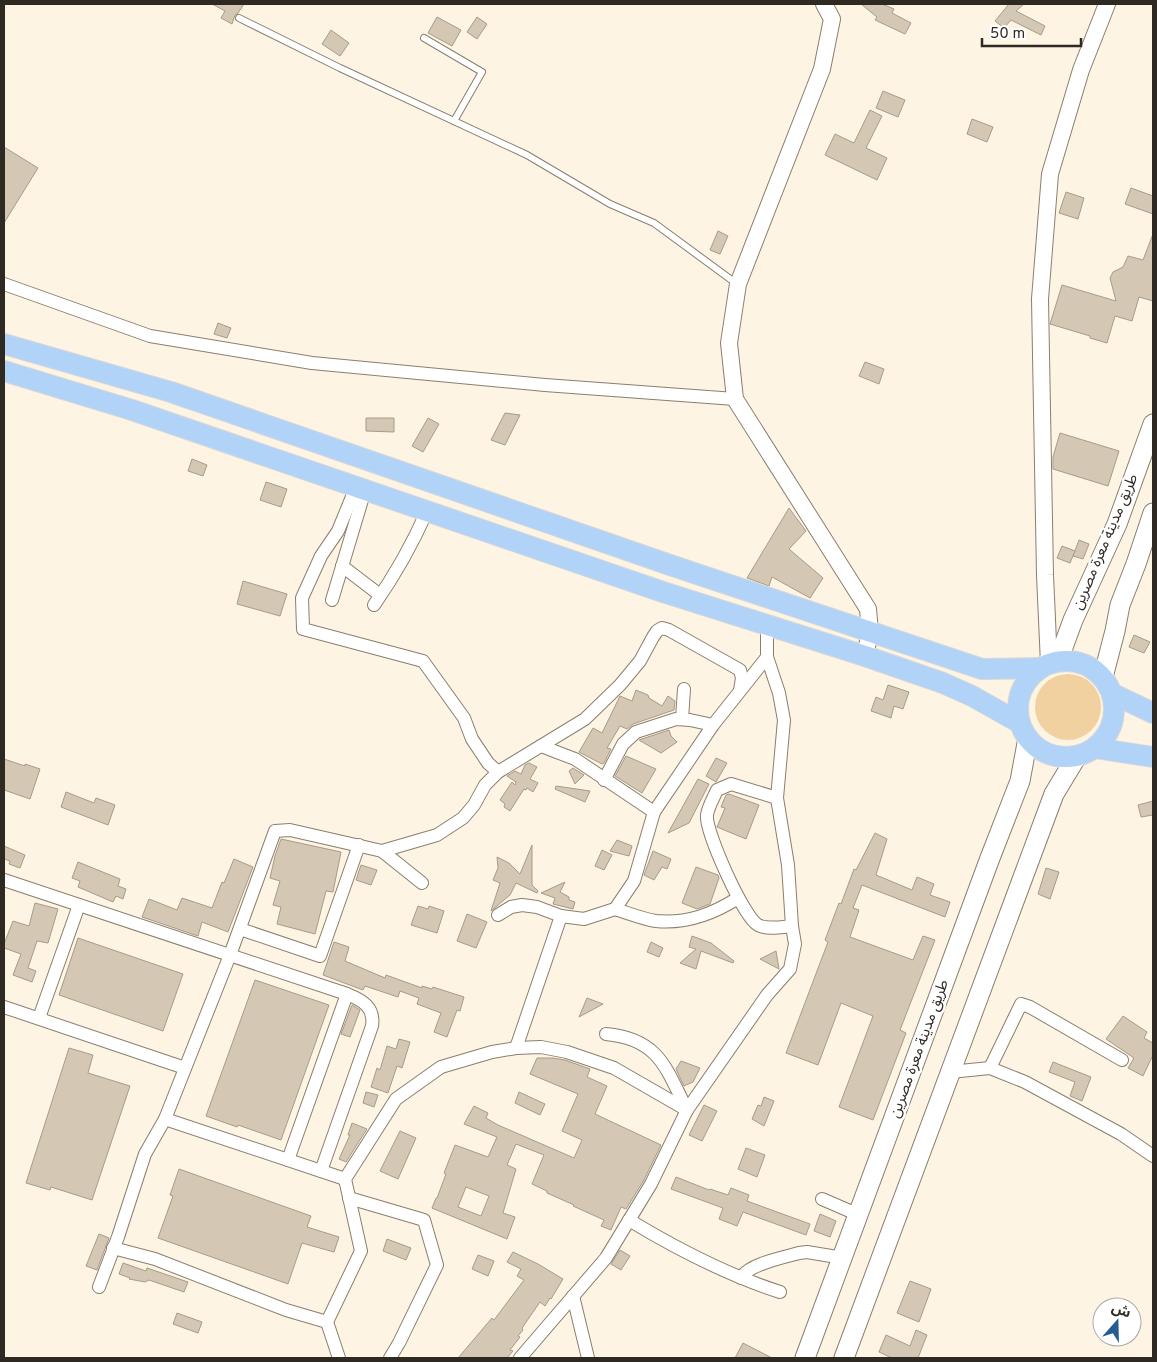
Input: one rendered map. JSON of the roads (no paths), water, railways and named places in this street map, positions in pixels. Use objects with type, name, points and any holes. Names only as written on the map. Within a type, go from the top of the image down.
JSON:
[{"type":"main road","points":[[4,344],[171,392],[664,563],[982,669],[1049,664],[1068,660],[1081,662],[1093,668],[1103,677],[1113,694],[1115,709],[1113,724],[1106,738],[1095,748],[1077,756],[1063,757],[1050,754],[1037,748],[1024,731],[972,696],[950,686],[427,512],[132,410],[4,371]]},
{"type":"main road","name":"طريق مدينة معرة مصرين","points":[[1049,664],[1073,620],[1117,524],[1153,424]]},
{"type":"main road","points":[[1103,677],[1120,605],[1153,513]]},
{"type":"main road","points":[[1024,731],[1018,706],[1021,690],[1030,676],[1049,664]]},
{"type":"main road","points":[[1113,694],[1153,713]]},
{"type":"main road","name":"طريق مدينة معرة مصرين","points":[[805,1358],[1020,781],[1024,731]]},
{"type":"main road","points":[[1095,748],[1153,757]]},
{"type":"main road","points":[[844,1358],[1054,794],[1077,756]]},
{"type":"street","points":[[824,4],[832,19],[822,69],[738,284],[730,343],[735,399],[864,601],[870,617],[870,632],[864,656]]},
{"type":"street","points":[[1049,664],[1040,299],[1050,174],[1081,70],[1107,4]]},
{"type":"street","points":[[4,284],[150,336],[312,363],[545,385],[735,399]]},
{"type":"street","points":[[332,600],[360,488]]},
{"type":"street","points":[[360,488],[338,531],[321,556],[302,598],[303,629],[423,661],[464,718],[472,739],[488,763],[498,772]]},
{"type":"street","points":[[342,566],[377,600],[410,549],[427,512]]},
{"type":"street","points":[[520,1358],[606,1258],[651,1184],[687,1110],[767,995],[790,969],[796,944],[792,926],[788,865],[778,798],[784,720],[779,693],[767,657],[767,626]]},
{"type":"street","points":[[382,851],[437,835],[463,818],[474,805],[485,786],[498,772],[585,719],[620,685],[640,661],[657,631],[662,628],[669,630],[740,670],[742,678],[740,690]]},
{"type":"street","points":[[614,909],[634,880],[654,812],[713,725],[767,657]]},
{"type":"street","points":[[682,719],[684,689]]},
{"type":"street","points":[[604,780],[623,744],[629,737],[644,729],[682,719],[713,725]]},
{"type":"street","points":[[541,746],[575,759],[654,812]]},
{"type":"street","points":[[778,798],[731,784],[718,790],[707,815],[712,839],[738,898],[752,921],[759,926],[769,928],[792,926]]},
{"type":"street","points":[[99,1287],[145,1154],[165,1119],[240,929],[275,831],[290,830],[382,851],[422,883]]},
{"type":"street","points":[[240,929],[320,956],[359,845]]},
{"type":"street","points":[[4,880],[347,994],[367,1005],[371,1011],[372,1021],[322,1171]]},
{"type":"street","points":[[498,915],[512,907],[522,905],[537,907],[561,916],[584,919],[614,909],[655,921],[679,921],[701,917],[719,910],[738,898]]},
{"type":"street","points":[[38,1018],[79,904]]},
{"type":"street","points":[[516,1048],[561,916]]},
{"type":"street","points":[[288,1160],[347,994]]},
{"type":"street","points":[[990,1068],[1021,1004],[1030,1007],[1122,1060]]},
{"type":"street","points":[[4,1007],[185,1068]]},
{"type":"street","points":[[606,1034],[635,1040],[654,1052],[665,1064],[687,1110]]},
{"type":"street","points":[[339,1358],[327,1322],[361,1251],[345,1179],[396,1099],[441,1067],[492,1052],[516,1048],[541,1047],[567,1052],[614,1068],[687,1110]]},
{"type":"street","points":[[950,1072],[990,1068],[1025,1082],[1121,1134],[1153,1156]]},
{"type":"street","points":[[165,1119],[345,1179]]},
{"type":"street","points":[[349,1198],[424,1220],[436,1265],[390,1358]]},
{"type":"street","points":[[822,1199],[859,1215]]},
{"type":"street","points":[[629,1220],[667,1243],[741,1278],[780,1292]]},
{"type":"street","points":[[113,1248],[155,1259],[286,1310],[327,1322]]},
{"type":"street","points":[[741,1278],[751,1268],[799,1253],[807,1252],[843,1258]]},
{"type":"street","points":[[573,1296],[588,1358]]},
{"type":"lane","points":[[239,18],[340,68],[527,155],[610,204],[654,223],[738,284]]},
{"type":"lane","points":[[424,38],[482,72],[454,121]]}]
